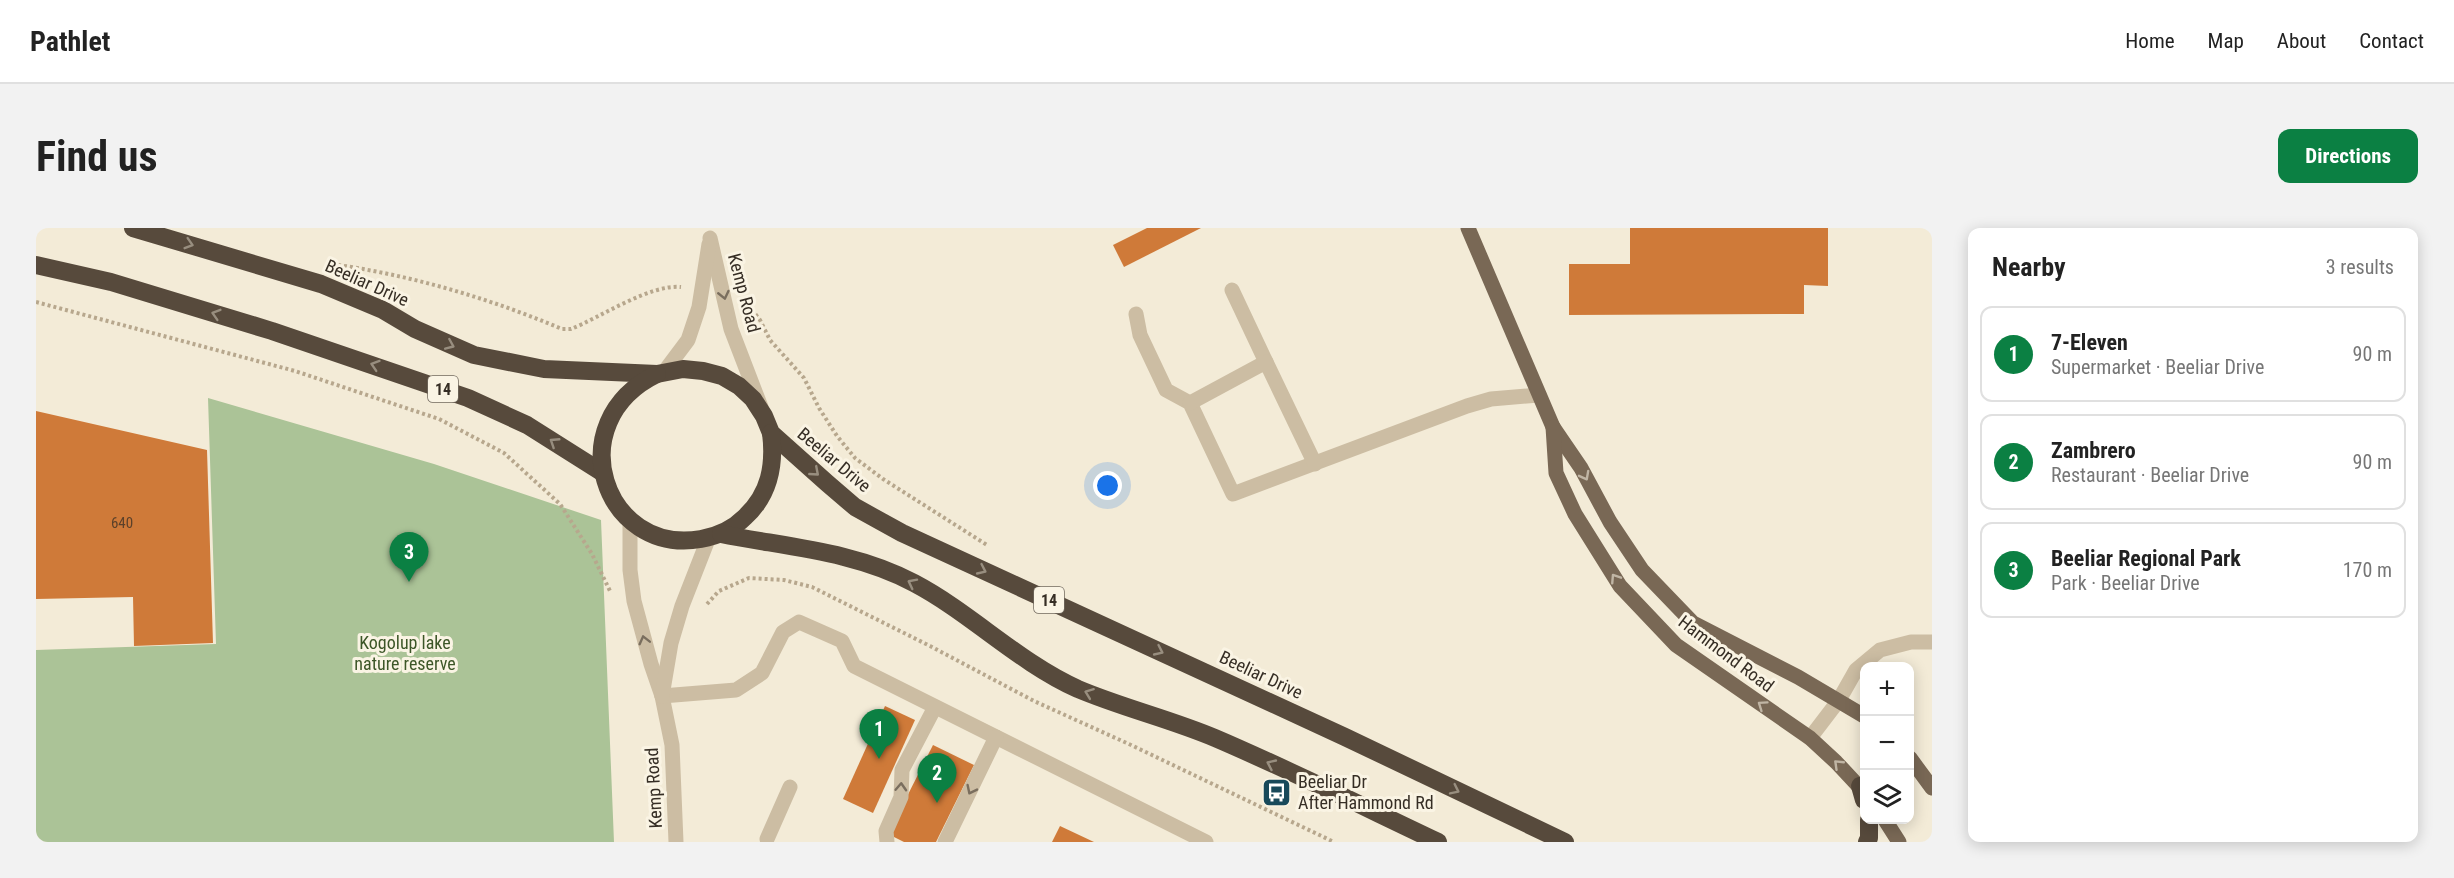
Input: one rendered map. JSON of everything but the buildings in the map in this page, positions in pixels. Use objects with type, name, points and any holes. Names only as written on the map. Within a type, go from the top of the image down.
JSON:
[{"type":"highway","name":"Beeliar Drive","points":[[133,228],[321,284],[383,310],[415,329],[474,355],[544,369],[661,373],[683,369],[703,370],[722,376],[739,386],[753,399],[769,429],[855,507],[902,533],[1346,737],[1565,842]]},
{"type":"highway","name":"14","points":[[36,265],[134,289],[272,331],[468,398],[527,425],[603,473]]},
{"type":"highway","name":"14","points":[[661,373],[631,390],[618,404],[609,419],[602,446],[603,473],[609,490],[618,506],[644,529],[675,540],[692,540],[715,535],[739,523],[753,510],[764,493],[771,474],[773,453],[769,429]]},
{"type":"highway","name":"14","points":[[715,535],[836,554],[880,568],[913,582],[1046,672],[1077,688],[1215,738],[1438,842]]},
{"type":"highway","points":[[1867,842],[1869,824]]},
{"type":"main road","name":"Hammond Road","points":[[1468,228],[1553,427],[1581,468],[1610,522],[1642,570],[1693,623],[1839,700],[1860,713]]},
{"type":"main road","name":"Hammond Road","points":[[1553,427],[1556,473],[1575,514],[1620,586],[1676,645],[1810,738],[1860,789]]},
{"type":"main road","points":[[1914,763],[1932,788]]},
{"type":"main road","points":[[1888,824],[1899,842]]},
{"type":"street","name":"Kemp Road","points":[[661,373],[687,340],[699,307],[710,238],[731,330],[755,387],[769,429]]},
{"type":"street","points":[[1232,290],[1315,464]]},
{"type":"street","points":[[1136,314],[1140,334],[1166,390],[1190,403],[1233,494],[1475,404],[1508,397],[1539,395]]},
{"type":"street","points":[[1190,403],[1266,362]]},
{"type":"street","name":"Kemp Road","points":[[630,519],[630,570],[634,601],[662,696],[672,745],[676,842]]},
{"type":"street","name":"Kemp Road","points":[[662,696],[671,643],[682,606],[715,535]]},
{"type":"street","points":[[662,696],[736,690],[762,673],[783,632],[799,622],[842,641],[854,666],[1206,842]]},
{"type":"street","points":[[1810,738],[1839,700],[1856,670],[1880,650],[1911,642],[1932,642]]},
{"type":"street","points":[[887,842],[886,831],[901,796],[902,770],[935,707]]},
{"type":"street","points":[[945,842],[996,737]]},
{"type":"street","points":[[767,839],[790,787]]},
{"type":"green space","name":"Kogolup lake nature reserve","points":[[208,398],[434,464],[601,520],[614,842],[36,842],[36,650],[216,644]]},
{"type":"place","name":"Beeliar Regional Park","points":[[409,582]]},
{"type":"place","name":"7-Eleven","points":[[879,759]]},
{"type":"place","name":"Beeliar Dr After Hammond Rd","points":[[1277,792]]},
{"type":"place","name":"Zambrero","points":[[937,803]]}]
